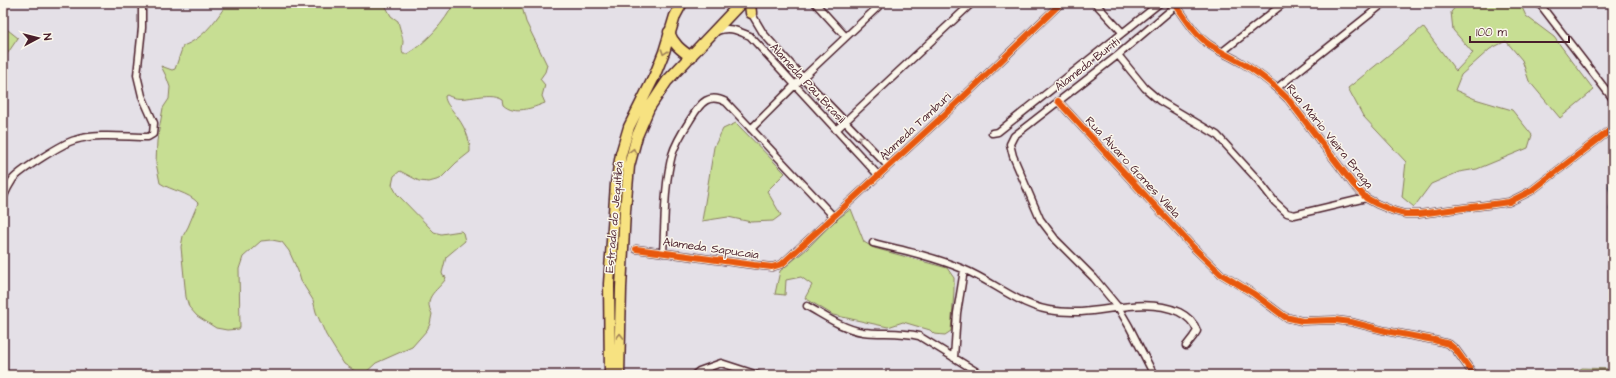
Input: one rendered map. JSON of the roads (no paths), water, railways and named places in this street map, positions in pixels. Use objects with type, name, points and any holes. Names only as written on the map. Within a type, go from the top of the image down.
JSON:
[{"type":"main road","name":"Estrada do Jequitibá","points":[[610,375],[609,284],[616,184],[621,154],[629,127],[654,77],[664,52],[675,16],[682,3]]},
{"type":"main road","name":"Estrada do Jequitibá","points":[[619,375],[621,280],[625,211],[629,166],[637,136],[649,108],[667,81],[741,3]]},
{"type":"main road","points":[[669,32],[671,39],[677,46],[691,57]]},
{"type":"street","points":[[3,198],[13,179],[59,147],[75,139],[148,137],[153,134],[154,123],[142,96],[137,75],[142,28],[142,3]]},
{"type":"street","name":"Alameda Pau Brasil","points":[[745,3],[751,8],[760,28],[803,78],[888,166]]},
{"type":"street","points":[[815,3],[846,37]]},
{"type":"street","points":[[751,129],[795,85],[882,3]]},
{"type":"street","points":[[836,130],[972,3]]},
{"type":"street","name":"Alameda Tamburi","points":[[782,264],[956,104],[1061,3]]},
{"type":"street","points":[[1094,3],[1122,32]]},
{"type":"street","points":[[992,134],[998,132],[1160,3]]},
{"type":"street","points":[[1222,52],[1284,3]]},
{"type":"street","points":[[1277,88],[1384,3]]},
{"type":"street","points":[[1539,3],[1613,99]]},
{"type":"street","name":"Rua Mário Vieira Braga","points":[[1178,4],[1199,34],[1209,44],[1261,75],[1288,99],[1366,198],[1394,211],[1405,214],[1446,212],[1509,202],[1531,191],[1613,128]]},
{"type":"street","name":"Alameda Buriti","points":[[1118,307],[1094,278],[1056,240],[1040,219],[1013,156],[1010,144],[1014,136],[1118,55],[1178,4]]},
{"type":"street","name":"Alameda Pau Brasil","points":[[711,34],[724,29],[732,28],[750,36],[878,175]]},
{"type":"street","points":[[750,36],[760,28]]},
{"type":"street","points":[[1118,55],[1145,88],[1160,101],[1218,135],[1258,180],[1275,202],[1287,213],[1294,215],[1366,198]]},
{"type":"street","points":[[663,253],[667,182],[673,153],[681,135],[698,107],[708,99],[712,98],[721,99],[726,102],[834,216]]},
{"type":"street","name":"Rua Álvaro Gomes Vilela","points":[[1058,101],[1193,247],[1221,274],[1254,294],[1285,317],[1302,321],[1335,320],[1351,322],[1449,344],[1456,350],[1474,375]]},
{"type":"street","points":[[873,243],[921,255],[964,270],[1030,305],[1055,311],[1081,312],[1151,304],[1168,307],[1184,314],[1195,324],[1196,331],[1186,346]]},
{"type":"street","name":"Alameda Sapucaia","points":[[636,249],[754,266],[772,267],[782,264]]},
{"type":"street","points":[[954,358],[957,313],[964,270]]},
{"type":"street","points":[[807,306],[845,327],[862,332],[908,333],[919,336],[975,373],[982,375]]},
{"type":"street","points":[[1118,307],[1154,375]]},
{"type":"street","points":[[694,375],[699,371],[722,363],[758,375]]},
{"type":"water","points":[[1613,161],[1613,225],[1609,209],[1612,199],[1608,187],[1612,174],[1610,167]]}]
